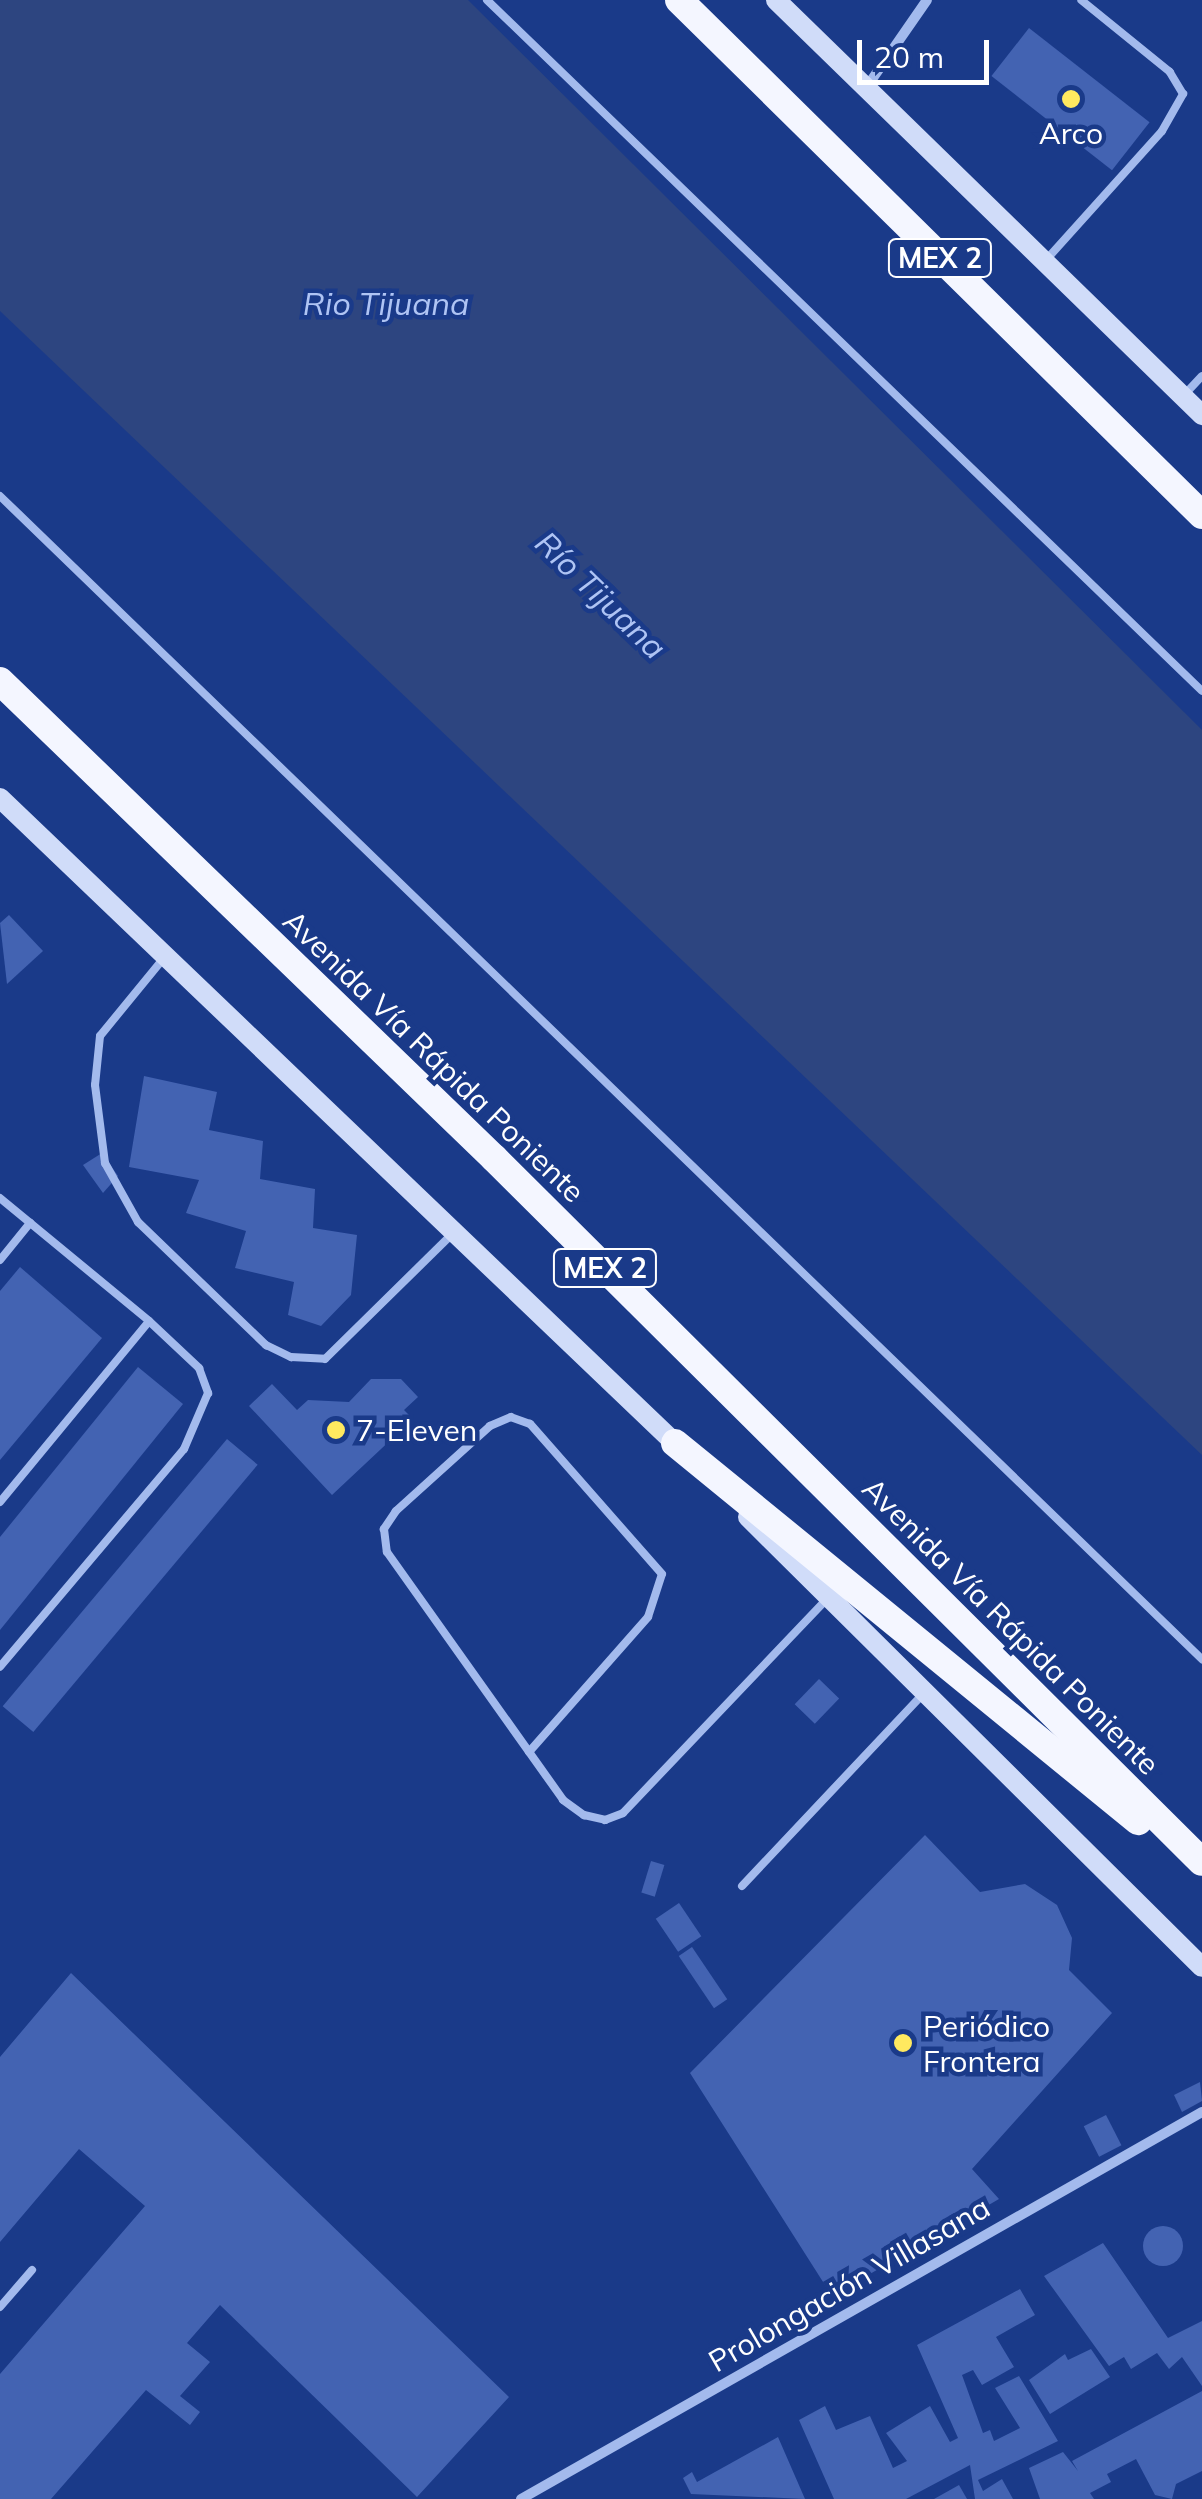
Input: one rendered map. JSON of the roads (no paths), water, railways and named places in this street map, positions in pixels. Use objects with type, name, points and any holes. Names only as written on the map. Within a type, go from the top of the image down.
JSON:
[{"type":"highway","name":"MEX 2","points":[[679,0],[1202,512]]},
{"type":"highway","name":"Avenida Vía Rápida Poniente","points":[[0,682],[494,1158],[1202,1862]]},
{"type":"highway","points":[[674,1443],[1202,1871]]},
{"type":"main road","points":[[776,0],[1202,415]]},
{"type":"main road","points":[[0,798],[163,959],[458,1229],[1202,1967]]},
{"type":"street","points":[[866,88],[927,0]]},
{"type":"street","name":"Prolongación Villasana","points":[[521,2499],[1202,2112]]},
{"type":"lane","points":[[487,0],[1202,692]]},
{"type":"lane","points":[[1044,262],[1162,132],[1182,94],[1170,72],[1082,0]]},
{"type":"lane","points":[[1183,396],[1202,376]]},
{"type":"lane","points":[[0,496],[1202,1659]]},
{"type":"lane","points":[[163,959],[100,1036],[95,1085],[105,1163],[138,1222],[266,1344],[324,1359],[458,1229]]},
{"type":"lane","points":[[0,1198],[200,1368],[208,1393],[203,1416],[184,1450],[0,1668]]},
{"type":"lane","points":[[0,1260],[30,1222]]},
{"type":"lane","points":[[0,1502],[149,1321]]},
{"type":"lane","points":[[529,1752],[648,1617],[662,1574],[555,1448],[512,1416],[490,1426],[384,1529],[387,1552],[529,1752],[584,1814],[605,1820],[624,1813],[828,1598]]},
{"type":"lane","points":[[742,1886],[924,1693]]},
{"type":"lane","points":[[0,2307],[32,2270]]},
{"type":"water","name":"Rio Tijuana","points":[[0,0],[468,0],[1202,730],[1202,1455],[0,311]]},
{"type":"place","name":"Arco","points":[[1071,99]]},
{"type":"place","name":"7-Eleven","points":[[336,1430]]},
{"type":"place","name":"Periódico Frontera","points":[[903,2043]]},
{"type":"water label","name":"Río Tijuana","points":[[601,595]]}]
